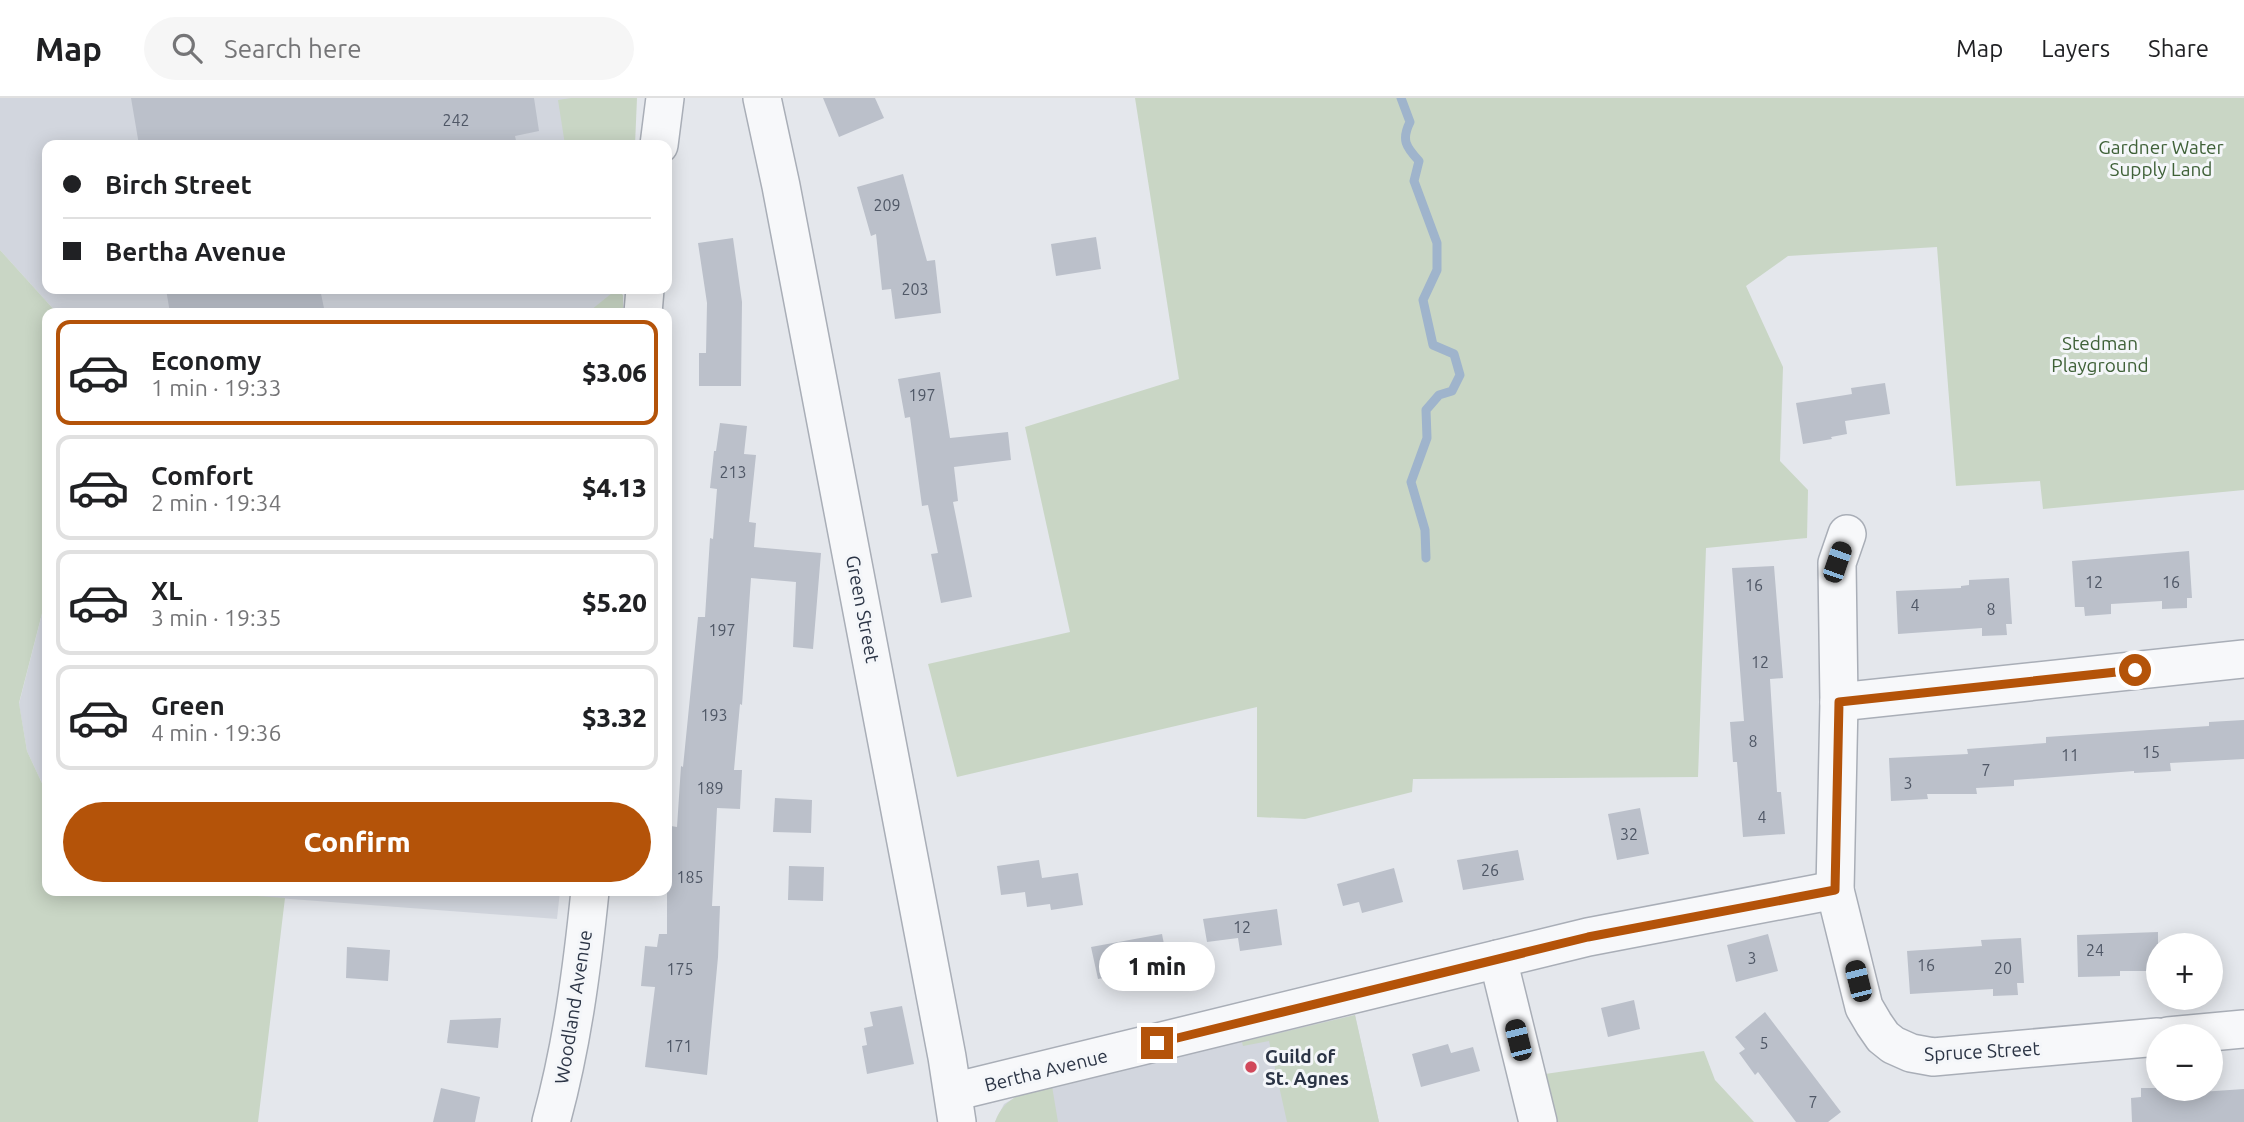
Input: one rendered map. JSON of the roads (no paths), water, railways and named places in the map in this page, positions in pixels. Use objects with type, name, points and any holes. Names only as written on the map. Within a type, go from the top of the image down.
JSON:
[{"type":"street","points":[[660,140],[665,98]]},
{"type":"street","name":"Green Street","points":[[762,98],[868,634],[955,1107]]},
{"type":"street","name":"Spruce Street","points":[[1847,534],[1837,562],[1839,702],[1835,890],[1864,1007],[1883,1037],[1898,1048],[1925,1056],[2146,1038]]},
{"type":"street","points":[[1839,702],[2244,659]]},
{"type":"street","name":"Bertha Avenue","points":[[955,1107],[1498,959],[1588,937],[1835,890]]},
{"type":"street","name":"Woodland Avenue","points":[[551,1122],[565,1070],[579,986],[589,896]]},
{"type":"street","points":[[1498,959],[1538,1122]]},
{"type":"street","points":[[2223,1031],[2244,1029]]},
{"type":"waterway","points":[[1401,98],[1410,122],[1406,143],[1419,161],[1414,181],[1437,243],[1437,270],[1423,300],[1433,345],[1454,354],[1460,375],[1452,391],[1439,395],[1426,410],[1427,438],[1411,482],[1425,530],[1426,558]]},
{"type":"place","name":"Guild of St. Agnes","points":[[1251,1067]]},
{"type":"park label","name":"Gardner Water Supply Land","points":[[2161,158]]},
{"type":"park label","name":"Stedman Playground","points":[[2100,354]]}]
